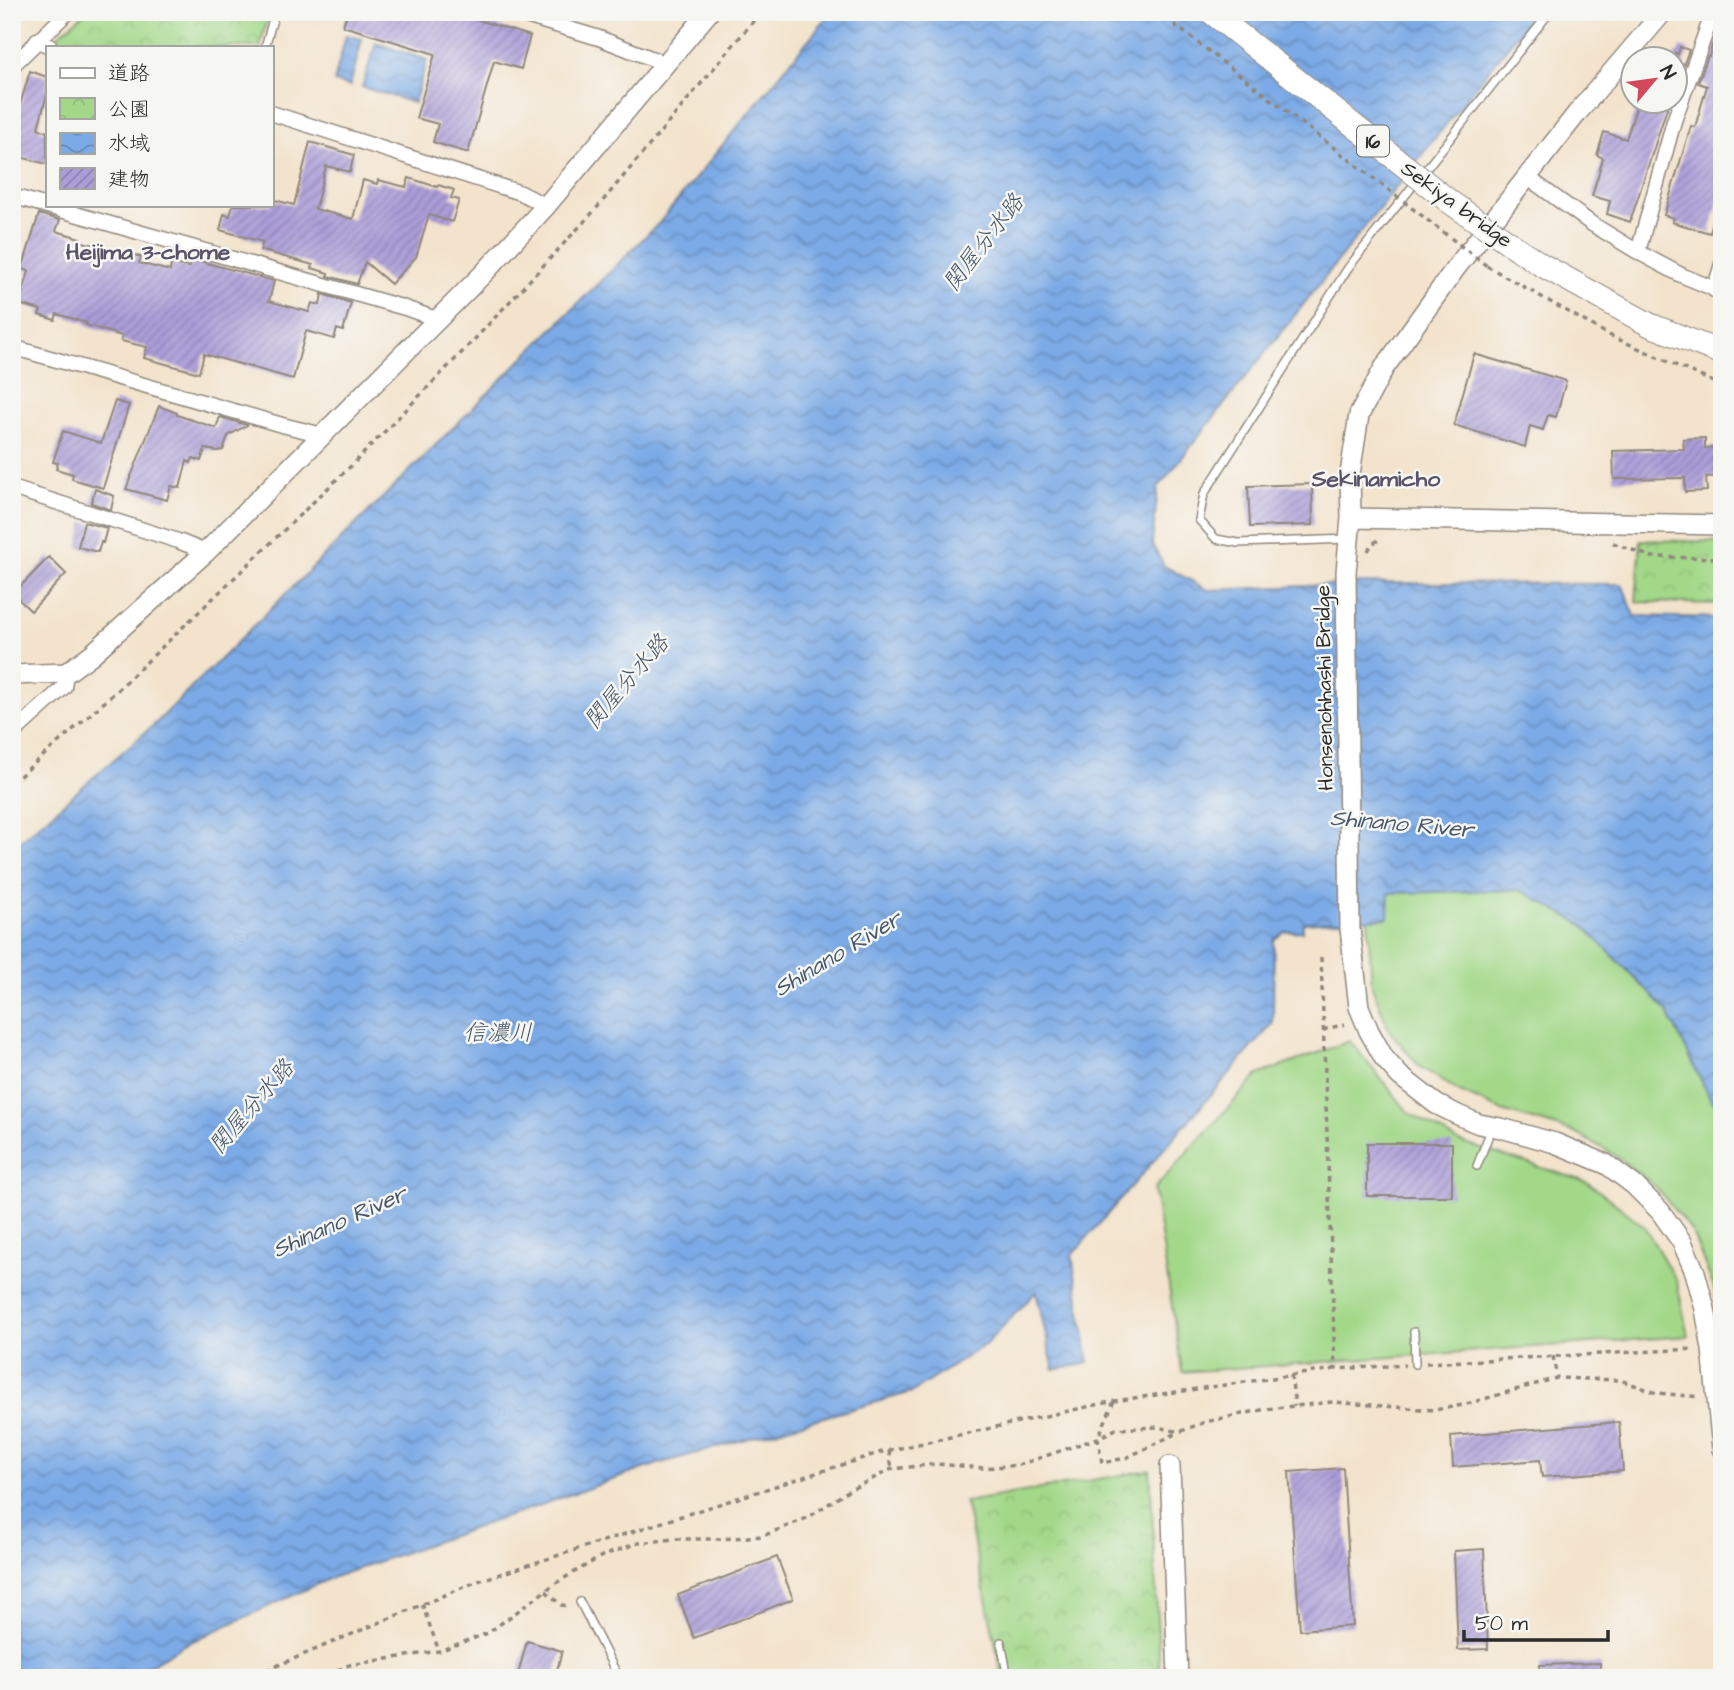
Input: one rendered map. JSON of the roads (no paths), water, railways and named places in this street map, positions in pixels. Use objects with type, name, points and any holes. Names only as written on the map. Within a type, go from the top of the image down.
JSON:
[{"type":"main road","name":"Sekiya bridge","points":[[1210,12],[1450,202],[1540,264],[1650,325],[1722,353]]},
{"type":"street","points":[[12,66],[68,12]]},
{"type":"street","points":[[513,12],[599,38],[666,64]]},
{"type":"street","points":[[12,675],[66,673],[92,654],[206,552],[484,274],[546,206],[709,12]]},
{"type":"street","name":"Honsenohhashi Bridge","points":[[1663,12],[1578,112],[1455,270],[1384,368],[1359,415],[1350,474],[1351,518],[1346,572],[1350,929],[1359,1007],[1384,1058],[1400,1076],[1436,1104],[1479,1124],[1555,1143],[1606,1164],[1634,1185],[1660,1210],[1682,1242],[1695,1272],[1705,1309],[1712,1349],[1722,1449]]},
{"type":"street","points":[[1637,252],[1674,121],[1713,12]]},
{"type":"street","points":[[37,40],[49,46]]},
{"type":"street","points":[[273,114],[521,193],[546,206]]},
{"type":"street","points":[[1527,177],[1592,224],[1637,252],[1718,291],[1722,264]]},
{"type":"street","points":[[12,196],[46,206]]},
{"type":"street","points":[[47,206],[439,320]]},
{"type":"street","points":[[12,347],[323,435]]},
{"type":"street","points":[[12,488],[206,552]]},
{"type":"street","points":[[1351,518],[1722,525]]},
{"type":"street","points":[[12,734],[64,687],[66,673]]},
{"type":"street","points":[[1170,1466],[1178,1678]]},
{"type":"lane","points":[[265,46],[275,12]]},
{"type":"lane","points":[[1349,539],[1238,543],[1216,539],[1199,520],[1203,494],[1348,268],[1550,12]]},
{"type":"lane","points":[[1478,1166],[1492,1126]]},
{"type":"lane","points":[[1414,1332],[1415,1364]]},
{"type":"lane","points":[[580,1602],[619,1678]]},
{"type":"lane","points":[[1000,1642],[1008,1678]]},
{"type":"water","name":"信濃川","points":[[831,12],[1535,12],[1158,488],[1152,544],[1164,566],[1208,590],[1370,583],[1622,584],[1635,616],[1722,618],[1722,1102],[1712,1102],[1667,1011],[1583,925],[1520,890],[1389,893],[1388,918],[1303,923],[1303,931],[1284,932],[1274,940],[1273,1023],[1072,1255],[1089,1363],[1054,1370],[1036,1292],[986,1344],[912,1392],[658,1464],[331,1578],[184,1645],[128,1678],[12,1678],[12,848],[156,723],[660,222]]},
{"type":"water","points":[[346,35],[362,39],[350,86],[334,82]]},
{"type":"water","points":[[376,43],[427,60],[414,103],[362,87]]},
{"type":"district","name":"Heijima 3-chome","points":[[148,251]]},
{"type":"district","name":"Sekinamicho","points":[[1376,478]]},
{"type":"water label","name":"関屋分水路","points":[[983,242]]},
{"type":"water label","name":"関屋分水路","points":[[626,681]]},
{"type":"water label","name":"Shinano River","points":[[1402,823]]},
{"type":"water label","name":"Shinano River","points":[[837,953]]},
{"type":"water label","name":"関屋分水路","points":[[251,1106]]},
{"type":"water label","name":"Shinano River","points":[[339,1221]]}]
